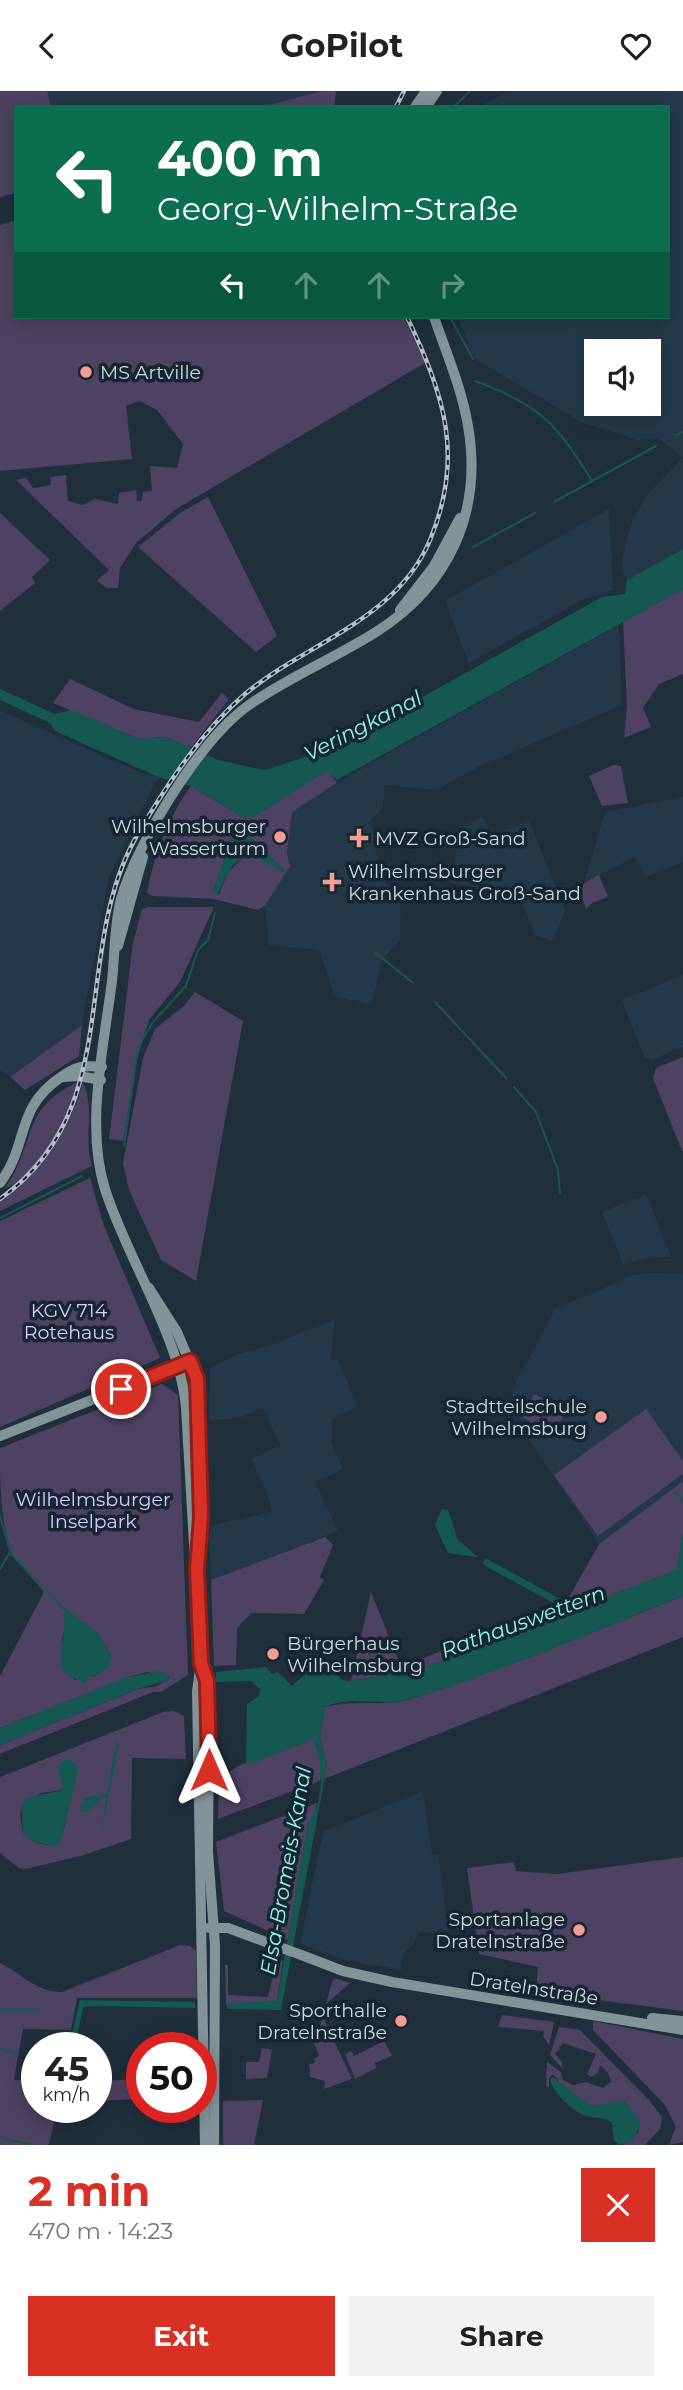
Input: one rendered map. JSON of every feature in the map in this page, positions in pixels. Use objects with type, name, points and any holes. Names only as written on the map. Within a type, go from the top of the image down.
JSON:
[{"type":"main road","points":[[205,2145],[197,1691],[201,1663],[185,1387],[147,1286],[101,1177],[96,1138],[114,959],[146,841],[212,740],[232,719],[260,697],[387,625],[428,575],[464,512],[471,471],[468,426],[435,319]]},
{"type":"main road","points":[[0,1183],[16,1157],[30,1106],[60,1078],[79,1066],[102,1067]]},
{"type":"main road","points":[[60,1078],[79,1076],[101,1080]]},
{"type":"main road","points":[[147,1286],[168,1316],[197,1379],[201,1542],[197,1569]]},
{"type":"main road","points":[[0,1436],[190,1361]]},
{"type":"main road","points":[[201,1663],[207,1681],[208,1851],[214,1928],[214,2145]]},
{"type":"main road","name":"Dratelnstraße","points":[[201,1928],[228,1928],[343,1971],[683,2030]]},
{"type":"main road","name":"Dratelnstraße","points":[[379,1977],[393,1976],[683,2021]]},
{"type":"shaded area","points":[[40,91],[329,91],[287,105],[44,105]]},
{"type":"shaded area","points":[[508,91],[683,91],[683,457],[658,438],[638,440],[583,423],[475,359],[459,319],[670,319],[670,105],[483,105]]},
{"type":"shaded area","points":[[683,458],[683,549],[627,580],[621,570],[626,540],[634,517],[648,494]]},
{"type":"shaded area","points":[[609,509],[613,590],[582,600],[469,663],[445,601]]},
{"type":"shaded area","points":[[683,549],[683,589],[337,780],[327,771],[253,817],[244,818],[191,786],[158,777],[55,731],[50,723],[0,700],[0,689],[55,714],[71,710],[139,739],[166,737],[218,760],[264,770],[325,751],[602,597],[625,594],[627,580]]},
{"type":"shaded area","points":[[619,625],[622,705],[476,768],[437,790],[384,785],[383,808],[368,823],[379,837],[375,852],[379,857],[369,868],[401,895],[400,940],[382,960],[372,1004],[335,997],[319,950],[269,945],[265,906],[290,866],[287,852],[292,812],[369,764]]},
{"type":"shaded area","points":[[0,711],[140,772],[158,777],[109,876],[82,1025],[10,1077],[0,1070]]},
{"type":"shaded area","points":[[683,797],[683,862],[645,877],[635,857],[584,883],[605,812]]},
{"type":"shaded area","points":[[483,817],[491,835],[529,821],[565,910],[553,941],[535,935],[517,890],[510,893],[451,883],[460,826]]},
{"type":"shaded area","points":[[237,824],[284,870],[282,873],[259,859],[245,858],[232,867],[216,895],[213,891]]},
{"type":"shaded area","points":[[683,975],[683,1047],[651,1060],[644,1057],[622,1000]]},
{"type":"shaded area","points":[[80,1081],[83,1082],[76,1106],[59,1141],[39,1167],[0,1201],[0,1196],[24,1176],[60,1130]]},
{"type":"shaded area","points":[[646,1194],[671,1257],[654,1257],[623,1264],[602,1212]]},
{"type":"shaded area","name":"Stadtteilschule Wilhelmsburg","points":[[683,1274],[683,1481],[599,1544],[526,1435],[512,1390],[555,1309],[634,1275]]},
{"type":"shaded area","points":[[335,1319],[330,1360],[338,1360],[358,1406],[333,1418],[331,1442],[343,1469],[315,1482],[338,1531],[211,1580],[209,1535],[213,1525],[272,1512],[270,1501],[251,1459],[280,1445],[263,1408],[239,1418],[209,1420],[210,1368],[238,1354],[266,1347]]},
{"type":"shaded area","points":[[442,1509],[448,1510],[458,1540],[478,1557],[448,1553],[435,1525]]},
{"type":"shaded area","points":[[683,1535],[683,1596],[514,1664],[410,1699],[389,1702],[356,1701],[325,1707],[320,1736],[327,1767],[281,2010],[227,2009],[227,2003],[277,2001],[308,1823],[318,1804],[321,1782],[314,1739],[253,1763],[246,1763],[247,1704],[259,1696],[260,1689],[251,1681],[216,1682],[216,1672],[266,1667],[272,1674],[278,1672],[292,1686],[313,1667],[331,1668],[342,1680],[351,1681],[421,1669],[676,1570]]},
{"type":"shaded area","points":[[67,1610],[98,1633],[112,1658],[108,1669],[90,1677],[84,1685],[68,1675],[62,1667],[63,1616]]},
{"type":"shaded area","points":[[158,1671],[168,1675],[169,1680],[138,1689],[0,1745],[0,1728],[125,1678]]},
{"type":"shaded area","points":[[116,1742],[119,1744],[101,1835],[106,1796],[85,1813],[80,1810],[85,1798],[107,1793]]},
{"type":"shaded area","points":[[65,1759],[75,1762],[78,1771],[60,1843],[55,1846],[34,1842],[23,1834],[24,1802],[32,1796],[63,1790],[58,1767]]},
{"type":"shaded area","points":[[423,1791],[432,1855],[438,1854],[449,1934],[418,1932],[413,1945],[403,1954],[401,1970],[350,1961],[300,1944],[323,1832]]},
{"type":"shaded area","points":[[80,2000],[195,2002],[195,2008],[87,2006],[83,2008],[78,2032],[73,2032]]},
{"type":"shaded area","points":[[553,2077],[591,2106],[624,2100],[640,2121],[635,2137],[620,2145],[614,2140],[612,2122],[583,2115],[575,2110],[554,2088],[550,2079]]},
{"type":"green space","points":[[0,91],[47,91],[50,105],[14,105],[14,194],[0,197]]},
{"type":"green space","points":[[322,91],[336,91],[334,105],[270,105]]},
{"type":"green space","points":[[14,221],[14,319],[405,319],[425,363],[176,509],[136,543],[120,568],[118,588],[106,588],[97,581],[109,570],[16,480],[26,478],[33,488],[51,485],[50,477],[66,475],[68,501],[82,505],[95,499],[118,504],[119,493],[136,490],[137,501],[142,501],[143,492],[152,491],[150,466],[177,468],[183,444],[157,410],[139,401],[126,406],[132,459],[0,471],[0,225]]},
{"type":"green space","points":[[208,497],[277,636],[256,652],[138,547],[180,513]]},
{"type":"green space","points":[[0,513],[50,560],[32,577],[35,583],[0,611]]},
{"type":"green space","points":[[683,589],[683,674],[659,684],[643,708],[651,727],[624,738],[627,706],[623,622]]},
{"type":"green space","points":[[70,679],[134,709],[199,722],[222,693],[229,699],[190,749],[166,737],[139,739],[53,703]]},
{"type":"green space","points":[[613,765],[621,766],[628,803],[602,806],[589,776]]},
{"type":"green space","points":[[328,770],[337,783],[292,812],[287,852],[290,866],[265,906],[258,910],[214,899],[152,896],[147,893],[163,837],[175,810],[191,786],[244,818],[253,817]],"holes":[[[237,825],[284,870],[260,857],[245,856],[228,872],[219,894],[213,891]]]},
{"type":"green space","points":[[599,875],[608,897],[592,903],[586,909],[580,893],[584,883]]},
{"type":"green space","points":[[214,907],[180,982],[149,1020],[137,1059],[123,1141],[109,1139],[133,943],[142,909]]},
{"type":"green space","points":[[195,992],[243,1021],[196,1281],[161,1260],[129,1190],[123,1163],[143,1058],[155,1029],[184,1006]]},
{"type":"green space","points":[[82,1025],[79,1056],[25,1090],[10,1077]]},
{"type":"green space","points":[[683,1057],[682,1151],[653,1078],[656,1068]]},
{"type":"green space","points":[[80,1081],[61,1126],[41,1159],[18,1182],[5,1188],[22,1157],[38,1115],[47,1103]]},
{"type":"green space","points":[[83,1082],[89,1104],[92,1166],[0,1211],[0,1201],[29,1177],[52,1149],[70,1117]]},
{"type":"green space","name":"KGV 714 Rotehaus","points":[[90,1178],[104,1226],[160,1358],[0,1427],[0,1221]]},
{"type":"green space","name":"Wilhelmsburger Inselpark","points":[[162,1384],[178,1395],[188,1675],[161,1692],[153,1692],[0,1754],[0,1745],[138,1689],[157,1686],[170,1677],[147,1672],[131,1676],[0,1728],[0,1676],[44,1592],[15,1558],[8,1541],[2,1502],[0,1448]],"holes":[[[66,1624],[98,1633],[110,1654],[95,1676],[75,1680],[62,1666],[62,1640]]]},
{"type":"green space","points":[[534,1394],[566,1411],[553,1434],[522,1417]]},
{"type":"green space","points":[[646,1409],[683,1461],[683,1474],[598,1536],[554,1475]]},
{"type":"green space","points":[[683,1481],[683,1535],[677,1570],[421,1669],[351,1681],[371,1592],[401,1667],[567,1601],[599,1544]]},
{"type":"green space","points":[[325,1537],[333,1545],[320,1577],[324,1580],[304,1614],[251,1613],[237,1628],[236,1665],[214,1666],[211,1580]]},
{"type":"green space","points":[[683,1596],[683,1637],[324,1779],[327,1767],[320,1736],[325,1707],[411,1699],[514,1663]]},
{"type":"green space","points":[[174,1711],[184,1716],[186,1759],[132,1758],[131,1839],[84,1855],[26,1869],[19,1868],[0,1853],[0,1777],[163,1712]],"holes":[[[77,1771],[63,1832],[55,1846],[37,1843],[23,1834],[20,1815],[23,1804],[41,1793],[63,1790]]]},
{"type":"green space","points":[[314,1739],[323,1769],[320,1781],[218,1819],[219,1779],[240,1765]]},
{"type":"green space","points":[[317,1803],[315,1814],[308,1823],[288,1940],[224,1911],[216,1842]]},
{"type":"green space","name":"Sportanlage Dratelnstraße","points":[[683,1857],[683,2011],[536,1992],[538,1967],[479,1954],[467,1868],[514,1862],[516,1871],[557,1874]]},
{"type":"green space","points":[[180,1945],[190,1946],[196,1951],[197,1998],[77,1998],[71,2030],[23,2029],[14,2080],[21,2080],[21,2123],[54,2123],[49,2145],[0,2145],[0,1963],[37,1986],[62,1992]]},
{"type":"green space","points":[[277,1959],[283,1961],[277,2001],[226,2005],[225,1965],[228,1965],[228,1995],[268,1997]]},
{"type":"green space","points":[[334,1978],[350,1983],[326,2004],[329,2012],[325,2022],[352,2079],[324,2089],[325,2081],[310,2077],[309,2064],[315,2063],[314,2059],[319,2056],[314,2043],[321,2042],[322,2035],[318,2034],[331,1985]]},
{"type":"green space","points":[[502,2015],[554,2022],[549,2045],[543,2036],[544,2031],[498,2027]]},
{"type":"green space","points":[[593,2021],[683,2039],[683,2142],[669,2145],[676,2127],[665,2105],[593,2030]]},
{"type":"green space","points":[[559,2027],[580,2030],[649,2100],[662,2117],[660,2129],[645,2145],[623,2145],[638,2133],[640,2121],[603,2104],[591,2106],[563,2087],[553,2074],[549,2078],[549,2087],[546,2086],[547,2062],[561,2072],[563,2080],[573,2085],[586,2082],[603,2088],[611,2082],[608,2073],[600,2065],[598,2073],[591,2077],[587,2074],[596,2054],[563,2043],[555,2054],[562,2062],[562,2068],[550,2055]]},
{"type":"green space","points":[[384,2041],[392,2056],[375,2063],[376,2068],[355,2079],[345,2054],[351,2051],[354,2056]]},
{"type":"green space","points":[[262,2048],[272,2050],[267,2078],[246,2079],[246,2062],[259,2062]]},
{"type":"green space","points":[[112,2080],[126,2080],[126,2100],[112,2100]]},
{"type":"green space","points":[[263,2100],[254,2145],[223,2145],[223,2101]]},
{"type":"waterway","points":[[456,105],[470,91]]},
{"type":"waterway","points":[[451,319],[473,359]]},
{"type":"waterway","points":[[475,381],[515,398],[544,418],[568,445],[592,481]]},
{"type":"waterway","points":[[677,435],[683,432]]},
{"type":"waterway","points":[[554,502],[656,446]]},
{"type":"waterway","points":[[473,547],[535,513]]},
{"type":"waterway","points":[[124,1146],[138,1047],[153,1022],[186,986],[198,950],[208,940],[215,913]]},
{"type":"waterway","points":[[376,953],[413,983]]},
{"type":"waterway","points":[[435,1002],[506,1078]]},
{"type":"waterway","points":[[514,1087],[536,1112],[558,1170],[560,1193]]},
{"type":"waterway","points":[[0,1218],[82,1176]]},
{"type":"waterway","points":[[674,1493],[680,1495],[683,1503]]},
{"type":"waterway","points":[[0,1516],[11,1554],[66,1611]]},
{"type":"waterway","points":[[0,1569],[10,1552]]},
{"type":"waterway","name":"Rathauswettern","points":[[487,1563],[570,1608],[574,1621]]},
{"type":"waterway","points":[[0,2010],[40,2010]]},
{"type":"waterway","points":[[0,2048],[17,2054]]},
{"type":"waterway","points":[[0,2138],[32,2145]]},
{"type":"railway","points":[[397,105],[404,91]]},
{"type":"railway","points":[[0,1199],[40,1162],[66,1120],[82,1074],[105,927],[118,878],[139,832],[162,795],[200,741],[229,709],[269,676],[348,628],[396,591],[415,567],[430,540],[441,509],[446,481],[446,426],[431,373],[408,319]]},
{"type":"place","name":"MS Artville","points":[[86,372]]},
{"type":"place","name":"Wilhelmsburger Wasserturm","points":[[280,837]]},
{"type":"place","name":"MVZ Groß-Sand","points":[[359,838]]},
{"type":"place","name":"Wilhelmsburger Krankenhaus Groß-Sand","points":[[332,882]]},
{"type":"place","name":"Stadtteilschule Wilhelmsburg","points":[[601,1417]]},
{"type":"place","name":"Bürgerhaus Wilhelmsburg","points":[[273,1654]]},
{"type":"place","name":"Sportanlage Dratelnstraße","points":[[579,1930]]},
{"type":"place","name":"Sporthalle Dratelnstraße","points":[[401,2021]]},
{"type":"route","points":[[121,1389],[190,1361],[197,1379],[201,1455],[201,1542],[197,1569],[201,1663],[207,1677],[209,1770]]},
{"type":"water label","name":"Veringkanal","points":[[363,726]]},
{"type":"water label","name":"Elsa-Bromeis-Kanal","points":[[286,1871]]}]
